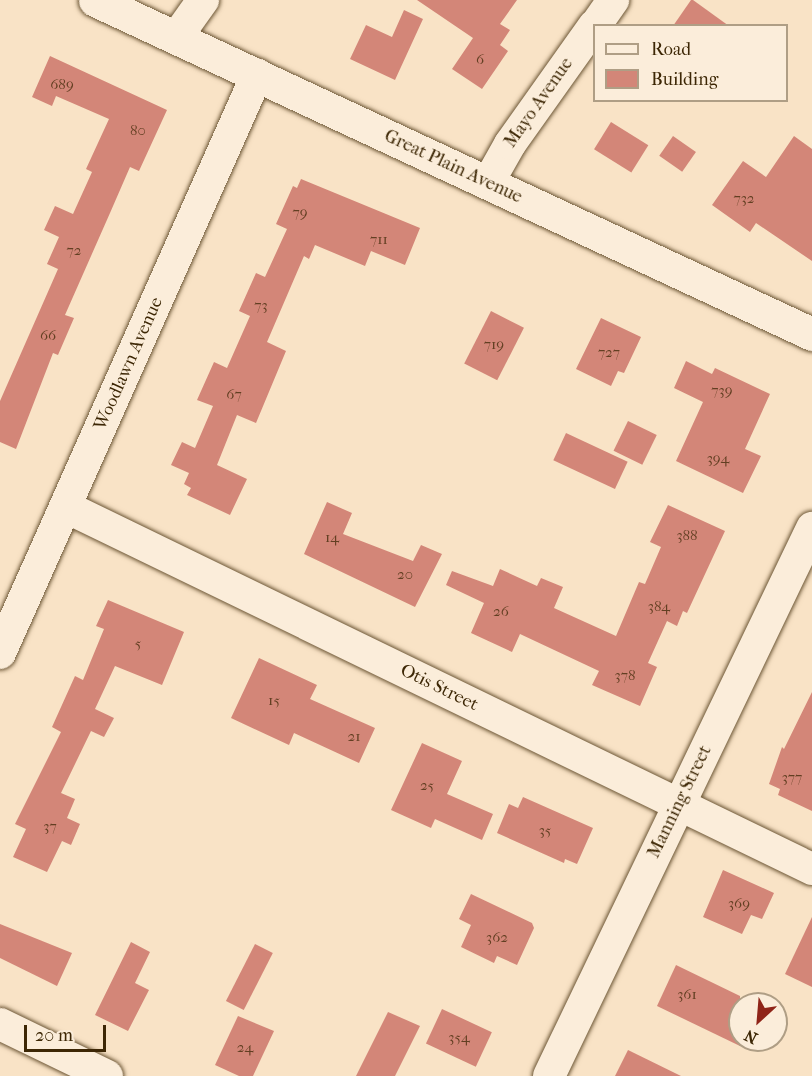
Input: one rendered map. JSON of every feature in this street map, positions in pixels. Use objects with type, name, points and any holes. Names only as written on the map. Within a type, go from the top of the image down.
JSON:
[{"type":"main road","name":"Great Plain Avenue","points":[[95,0],[812,334]]},
{"type":"street","points":[[176,38],[203,0]]},
{"type":"street","name":"Mayo Avenue","points":[[596,24],[613,0]]},
{"type":"street","name":"Mayo Avenue","points":[[488,183],[510,144],[593,29]]},
{"type":"street","name":"Woodlawn Avenue","points":[[0,653],[257,75]]},
{"type":"street","name":"Otis Street","points":[[66,507],[812,869]]},
{"type":"street","name":"Manning Street","points":[[549,1076],[812,528]]},
{"type":"street","points":[[0,1024],[107,1076]]},
{"type":"building","points":[[417,0],[517,0],[500,24],[510,30],[500,45],[508,51],[482,89],[452,69],[473,38]]},
{"type":"building","points":[[693,0],[726,24],[674,24]]},
{"type":"building","points":[[404,10],[423,19],[395,80],[350,59],[366,25],[392,37]]},
{"type":"building","points":[[50,56],[167,110],[139,171],[130,167],[65,315],[74,318],[58,355],[53,353],[16,449],[0,442],[0,401],[58,269],[47,264],[59,237],[44,230],[55,206],[73,214],[92,172],[86,169],[109,119],[56,96],[52,106],[32,97]]},
{"type":"building","points":[[611,122],[648,145],[631,172],[594,149]]},
{"type":"building","points":[[673,136],[696,152],[682,172],[659,156]]},
{"type":"building","points":[[794,136],[812,149],[812,261],[756,223],[750,232],[712,205],[743,161],[766,177]]},
{"type":"building","points":[[301,179],[420,228],[405,265],[371,251],[365,266],[315,245],[309,259],[304,256],[267,342],[286,351],[256,423],[237,415],[217,465],[247,479],[230,515],[187,495],[191,488],[184,484],[189,473],[171,465],[182,442],[195,448],[213,406],[197,400],[214,362],[227,368],[250,316],[239,311],[256,273],[265,277],[287,229],[276,224],[293,186],[297,188]]},
{"type":"building","points":[[491,311],[524,328],[497,380],[464,364]]},
{"type":"building","points":[[601,318],[641,337],[624,373],[618,371],[611,386],[576,369]]},
{"type":"building","points":[[686,361],[712,374],[715,368],[770,394],[745,449],[761,456],[743,493],[676,461],[703,402],[674,388]]},
{"type":"building","points":[[628,421],[657,435],[642,465],[614,451]]},
{"type":"building","points":[[566,433],[628,462],[615,489],[553,460]]},
{"type":"building","points":[[327,502],[352,513],[343,534],[413,561],[421,545],[442,554],[415,607],[304,554]]},
{"type":"building","points":[[668,505],[725,531],[687,613],[683,611],[677,626],[667,621],[648,663],[657,667],[640,706],[592,685],[599,671],[520,634],[512,652],[471,633],[484,603],[446,585],[452,571],[493,586],[500,569],[537,586],[541,578],[563,587],[554,608],[616,636],[639,582],[645,584],[661,547],[650,542]]},
{"type":"building","points":[[108,600],[184,632],[162,685],[115,666],[95,709],[114,718],[104,737],[91,731],[61,793],[75,799],[67,818],[80,824],[71,845],[62,841],[47,872],[13,857],[26,829],[15,824],[61,732],[52,727],[75,676],[83,680],[104,629],[96,626]]},
{"type":"building","points":[[259,658],[317,685],[310,699],[375,728],[359,763],[294,733],[289,745],[231,718]]},
{"type":"building","points":[[812,692],[812,811],[778,795],[780,789],[769,784],[782,747],[784,749]]},
{"type":"building","points":[[422,743],[462,761],[447,794],[493,814],[482,840],[435,819],[431,828],[391,810]]},
{"type":"building","points":[[523,797],[593,828],[577,864],[565,859],[564,863],[497,833],[509,804],[518,808]]},
{"type":"building","points":[[723,870],[774,893],[762,919],[751,915],[742,934],[703,917]]},
{"type":"building","points":[[471,894],[532,923],[534,928],[517,965],[497,956],[494,963],[461,947],[471,925],[459,919]]},
{"type":"building","points":[[812,917],[812,987],[785,974]]},
{"type":"building","points":[[0,924],[72,953],[57,986],[0,958]]},
{"type":"building","points":[[131,942],[150,952],[135,983],[149,990],[128,1031],[95,1015]]},
{"type":"building","points":[[255,944],[273,953],[244,1010],[226,1001]]},
{"type":"building","points":[[676,965],[732,992],[728,992],[728,1040],[657,1006]]},
{"type":"building","points":[[442,1009],[492,1032],[476,1067],[426,1043]]},
{"type":"building","points":[[388,1012],[420,1026],[395,1076],[356,1076]]},
{"type":"building","points":[[238,1016],[274,1031],[253,1076],[239,1076],[215,1065]]},
{"type":"building","points":[[628,1050],[681,1076],[615,1076]]}]
